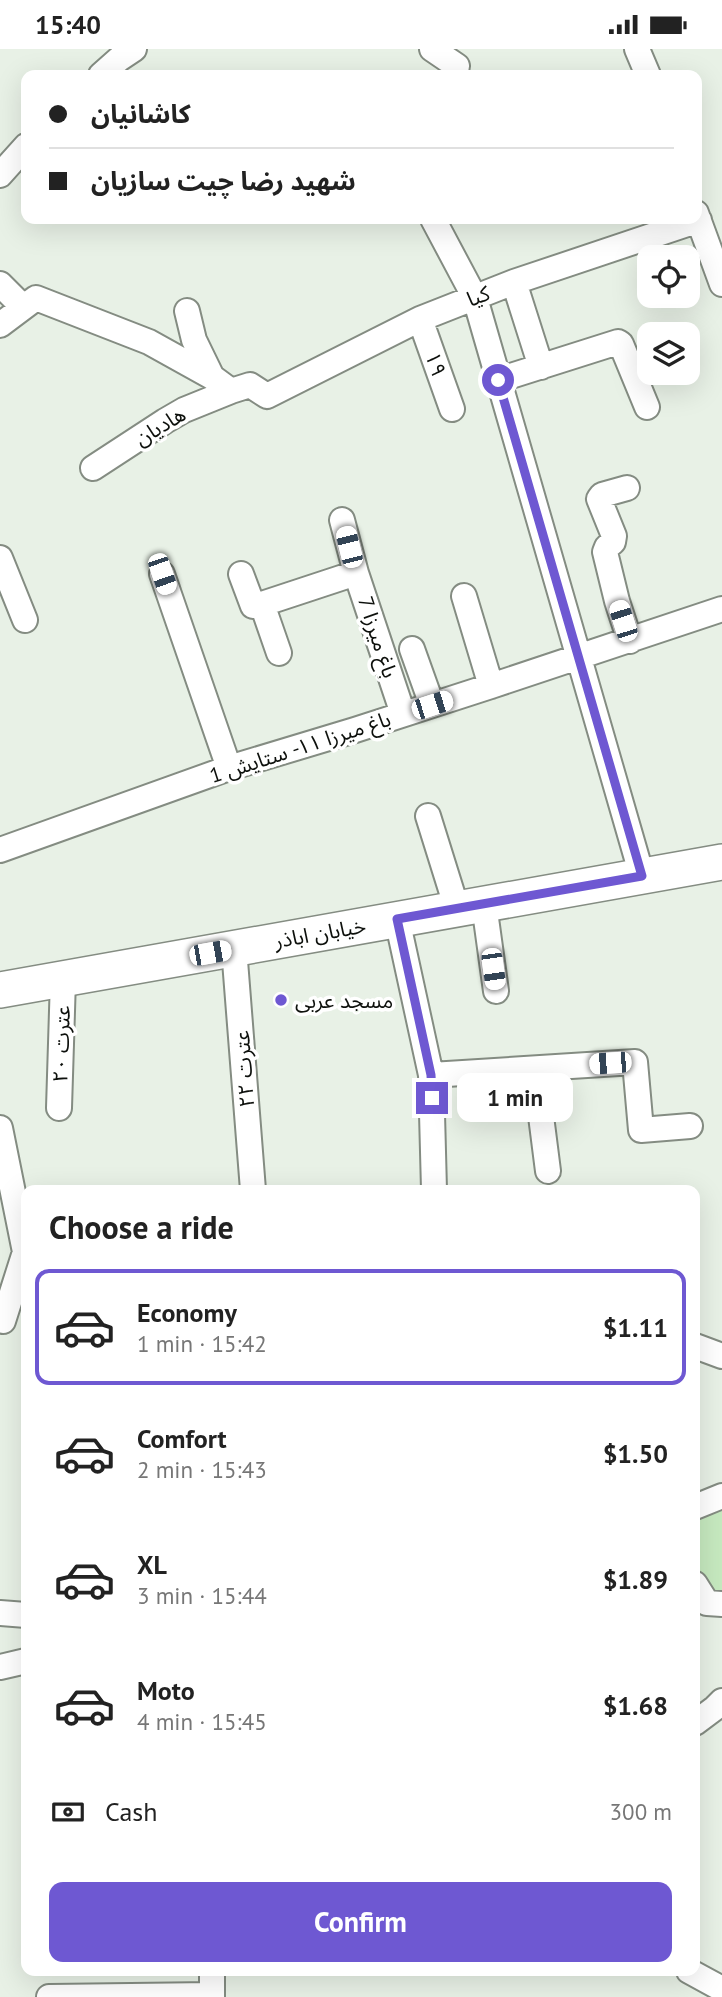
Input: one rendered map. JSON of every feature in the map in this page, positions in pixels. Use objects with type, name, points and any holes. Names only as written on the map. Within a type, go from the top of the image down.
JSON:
[{"type":"main road","name":"خیابان اباذر","points":[[0,990],[722,862]]},
{"type":"street","points":[[107,70],[134,49]]},
{"type":"street","points":[[432,49],[458,63]]},
{"type":"street","points":[[637,49],[646,70]]},
{"type":"street","points":[[0,175],[21,152]]},
{"type":"street","points":[[436,224],[475,298],[642,876]]},
{"type":"street","points":[[706,225],[722,284]]},
{"type":"street","name":"کیا","points":[[221,384],[250,385],[267,396],[420,319],[514,282],[706,225]]},
{"type":"street","points":[[514,282],[541,367]]},
{"type":"street","points":[[0,284],[23,307]]},
{"type":"street","points":[[0,325],[36,298],[149,342],[221,384]]},
{"type":"street","points":[[187,311],[194,340],[221,384]]},
{"type":"street","name":"۱۹","points":[[420,319],[452,409]]},
{"type":"street","points":[[498,380],[618,342],[637,366]]},
{"type":"street","name":"هادیان","points":[[93,468],[221,384]]},
{"type":"street","points":[[643,385],[647,407]]},
{"type":"street","points":[[627,488],[602,495],[599,499],[614,536],[605,552],[630,641]]},
{"type":"street","name":"باغ میرزا 7","points":[[342,520],[356,573],[403,714]]},
{"type":"street","points":[[0,558],[25,620]]},
{"type":"street","points":[[241,574],[253,606],[356,573]]},
{"type":"street","points":[[162,574],[229,768]]},
{"type":"street","points":[[464,596],[491,686]]},
{"type":"street","points":[[262,604],[279,653]]},
{"type":"street","name":"باغ میرزا ۱۱- ستایش 1","points":[[0,849],[229,768],[579,658],[722,608]]},
{"type":"street","points":[[412,649],[432,705]]},
{"type":"street","points":[[428,816],[470,907],[496,991]]},
{"type":"street","points":[[397,919],[431,1075],[434,1185]]},
{"type":"street","name":"عترت ۲۲","points":[[234,948],[253,1185]]},
{"type":"street","name":"عترت ۲۰","points":[[59,1108],[63,979]]},
{"type":"street","points":[[431,1075],[635,1062],[641,1130],[690,1126]]},
{"type":"street","points":[[535,1069],[548,1171]]},
{"type":"street","points":[[0,1128],[21,1232]]},
{"type":"street","points":[[3,1321],[21,1265]]},
{"type":"street","points":[[700,1348],[722,1356]]},
{"type":"street","points":[[700,1505],[722,1496]]},
{"type":"street","points":[[700,1592],[707,1603],[722,1604]]},
{"type":"street","points":[[0,1613],[21,1615]]},
{"type":"street","points":[[0,1667],[21,1662]]},
{"type":"street","points":[[700,1719],[722,1700]]},
{"type":"street","points":[[698,1976],[722,1989]]},
{"type":"street","points":[[49,1997],[212,1987]]},
{"type":"green space","points":[[722,1496],[722,1604],[700,1588],[700,1505]]},
{"type":"place","name":"مسجد عربی","points":[[281,1000]]},
{"type":"route","points":[[432,1098],[431,1075],[397,919],[642,876],[498,380]]}]
